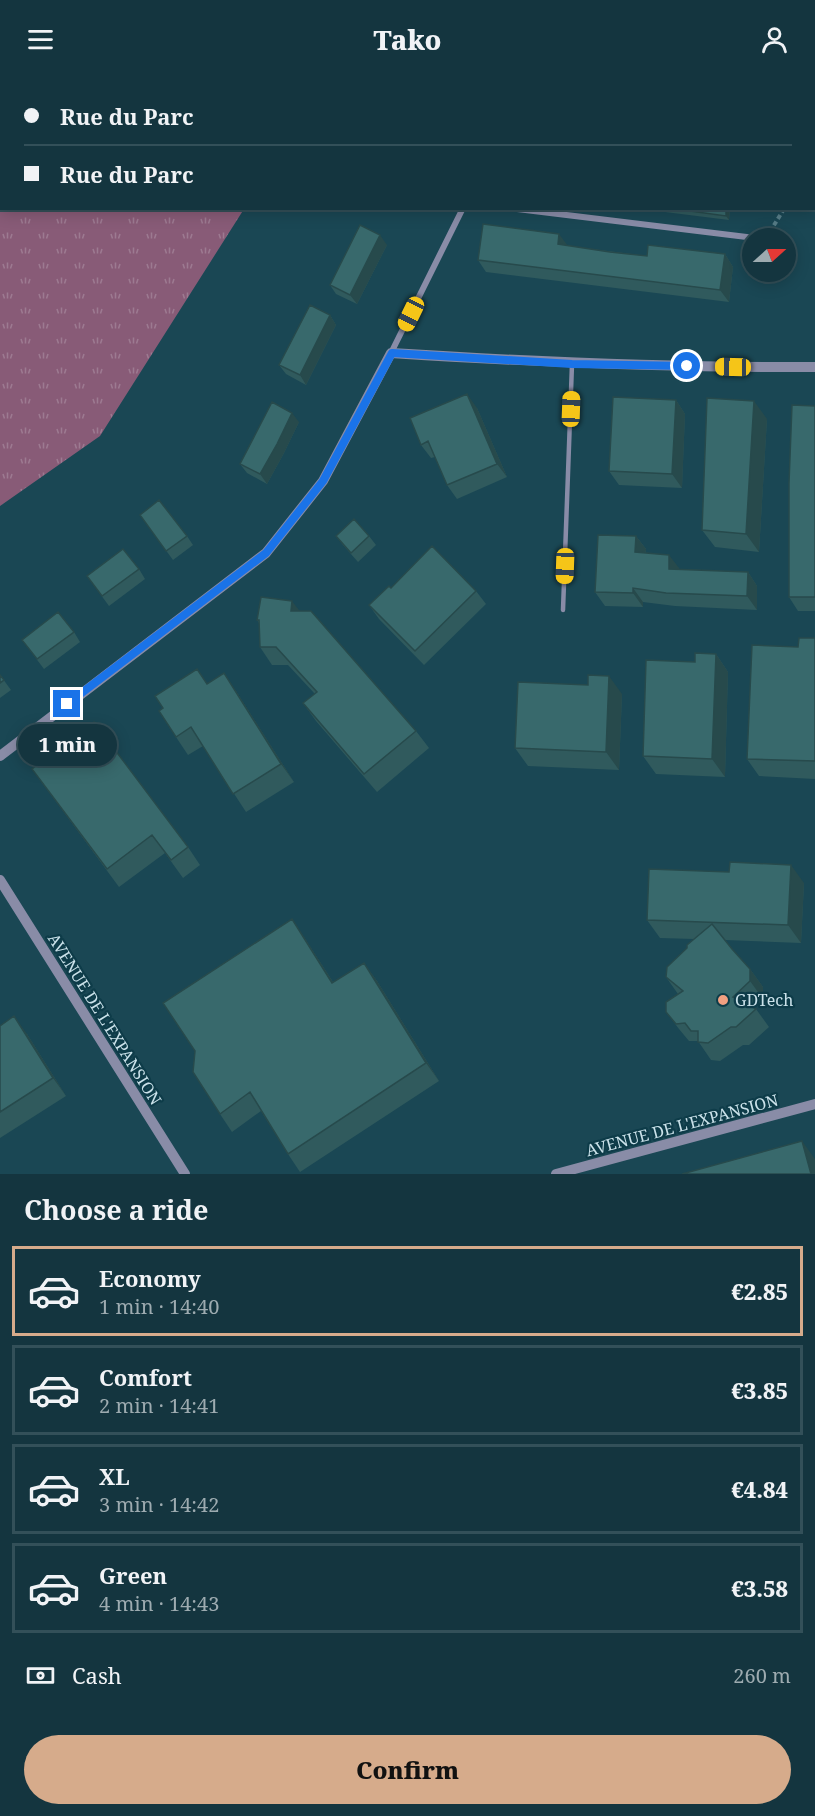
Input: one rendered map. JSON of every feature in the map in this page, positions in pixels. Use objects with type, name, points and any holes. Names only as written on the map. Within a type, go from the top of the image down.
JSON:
[{"type":"street","points":[[0,756],[266,553],[323,481],[392,353],[462,210]]},
{"type":"street","points":[[525,210],[742,236]]},
{"type":"street","points":[[392,353],[572,364],[815,367]]},
{"type":"street","name":"AVENUE DE L'EXPANSION","points":[[0,880],[185,1174]]},
{"type":"street","name":"AVENUE DE L'EXPANSION","points":[[556,1174],[815,1104]]},
{"type":"lane","points":[[563,610],[572,364]]},
{"type":"path","points":[[772,228],[783,210]]},
{"type":"green space","points":[[0,210],[243,210],[100,436],[0,506]]},
{"type":"building","points":[[682,210],[726,210],[726,216]]},
{"type":"building","points":[[483,224],[559,234],[558,244],[610,252],[647,256],[648,245],[725,254],[720,290],[478,260]]},
{"type":"building","points":[[360,225],[380,235],[350,295],[330,285]]},
{"type":"building","points":[[310,305],[330,315],[300,375],[279,365]]},
{"type":"building","points":[[467,394],[497,464],[447,485],[428,441],[421,445],[410,418]]},
{"type":"building","points":[[613,397],[676,400],[672,474],[609,471]]},
{"type":"building","points":[[707,398],[754,401],[746,534],[702,530]]},
{"type":"building","points":[[272,402],[292,413],[260,474],[240,464]]},
{"type":"building","points":[[792,405],[815,406],[815,597],[789,597]]},
{"type":"building","points":[[159,500],[187,536],[166,551],[140,515]]},
{"type":"building","points":[[354,519],[369,536],[351,553],[336,536]]},
{"type":"building","points":[[598,535],[636,536],[635,552],[669,555],[669,569],[748,572],[747,596],[666,593],[633,588],[633,593],[595,592]]},
{"type":"building","points":[[432,546],[476,591],[415,651],[369,605],[389,586],[391,588]]},
{"type":"building","points":[[123,549],[139,569],[102,596],[87,576]]},
{"type":"building","points":[[261,597],[292,601],[291,611],[311,611],[416,731],[364,774],[303,703],[317,692],[276,647],[260,647],[259,620],[257,620]]},
{"type":"building","points":[[58,612],[74,632],[37,659],[22,640]]},
{"type":"building","points":[[799,638],[815,638],[815,761],[747,759],[752,645],[798,647]]},
{"type":"building","points":[[695,653],[716,654],[712,759],[643,756],[646,660],[695,662]]},
{"type":"building","points":[[197,669],[207,684],[224,673],[281,764],[233,794],[191,727],[176,737],[159,711],[163,708],[155,696]]},
{"type":"building","points":[[588,675],[609,676],[606,752],[515,748],[518,682],[588,685]]},
{"type":"building","points":[[94,722],[188,847],[171,860],[152,835],[107,869],[32,769]]},
{"type":"building","points":[[730,862],[791,865],[788,925],[647,920],[649,869],[729,872]]},
{"type":"building","points":[[292,919],[332,983],[364,963],[426,1063],[288,1154],[250,1092],[220,1114],[193,1072],[195,1051],[163,1003]]},
{"type":"building","name":"GDTech","points":[[712,924],[750,969],[750,981],[733,997],[756,1009],[736,1027],[731,1027],[708,1043],[698,1042],[698,1031],[691,1031],[685,1023],[676,1024],[666,1012],[666,1002],[683,991],[666,977],[667,967],[687,948],[687,945]]},
{"type":"building","points":[[14,1016],[53,1078],[0,1112],[0,1026]]},
{"type":"building","points":[[802,1141],[811,1174],[682,1174]]},
{"type":"place","name":"GDTech","points":[[723,1000]]},
{"type":"route","points":[[67,704],[266,553],[323,481],[392,353],[572,364],[687,366]]}]
